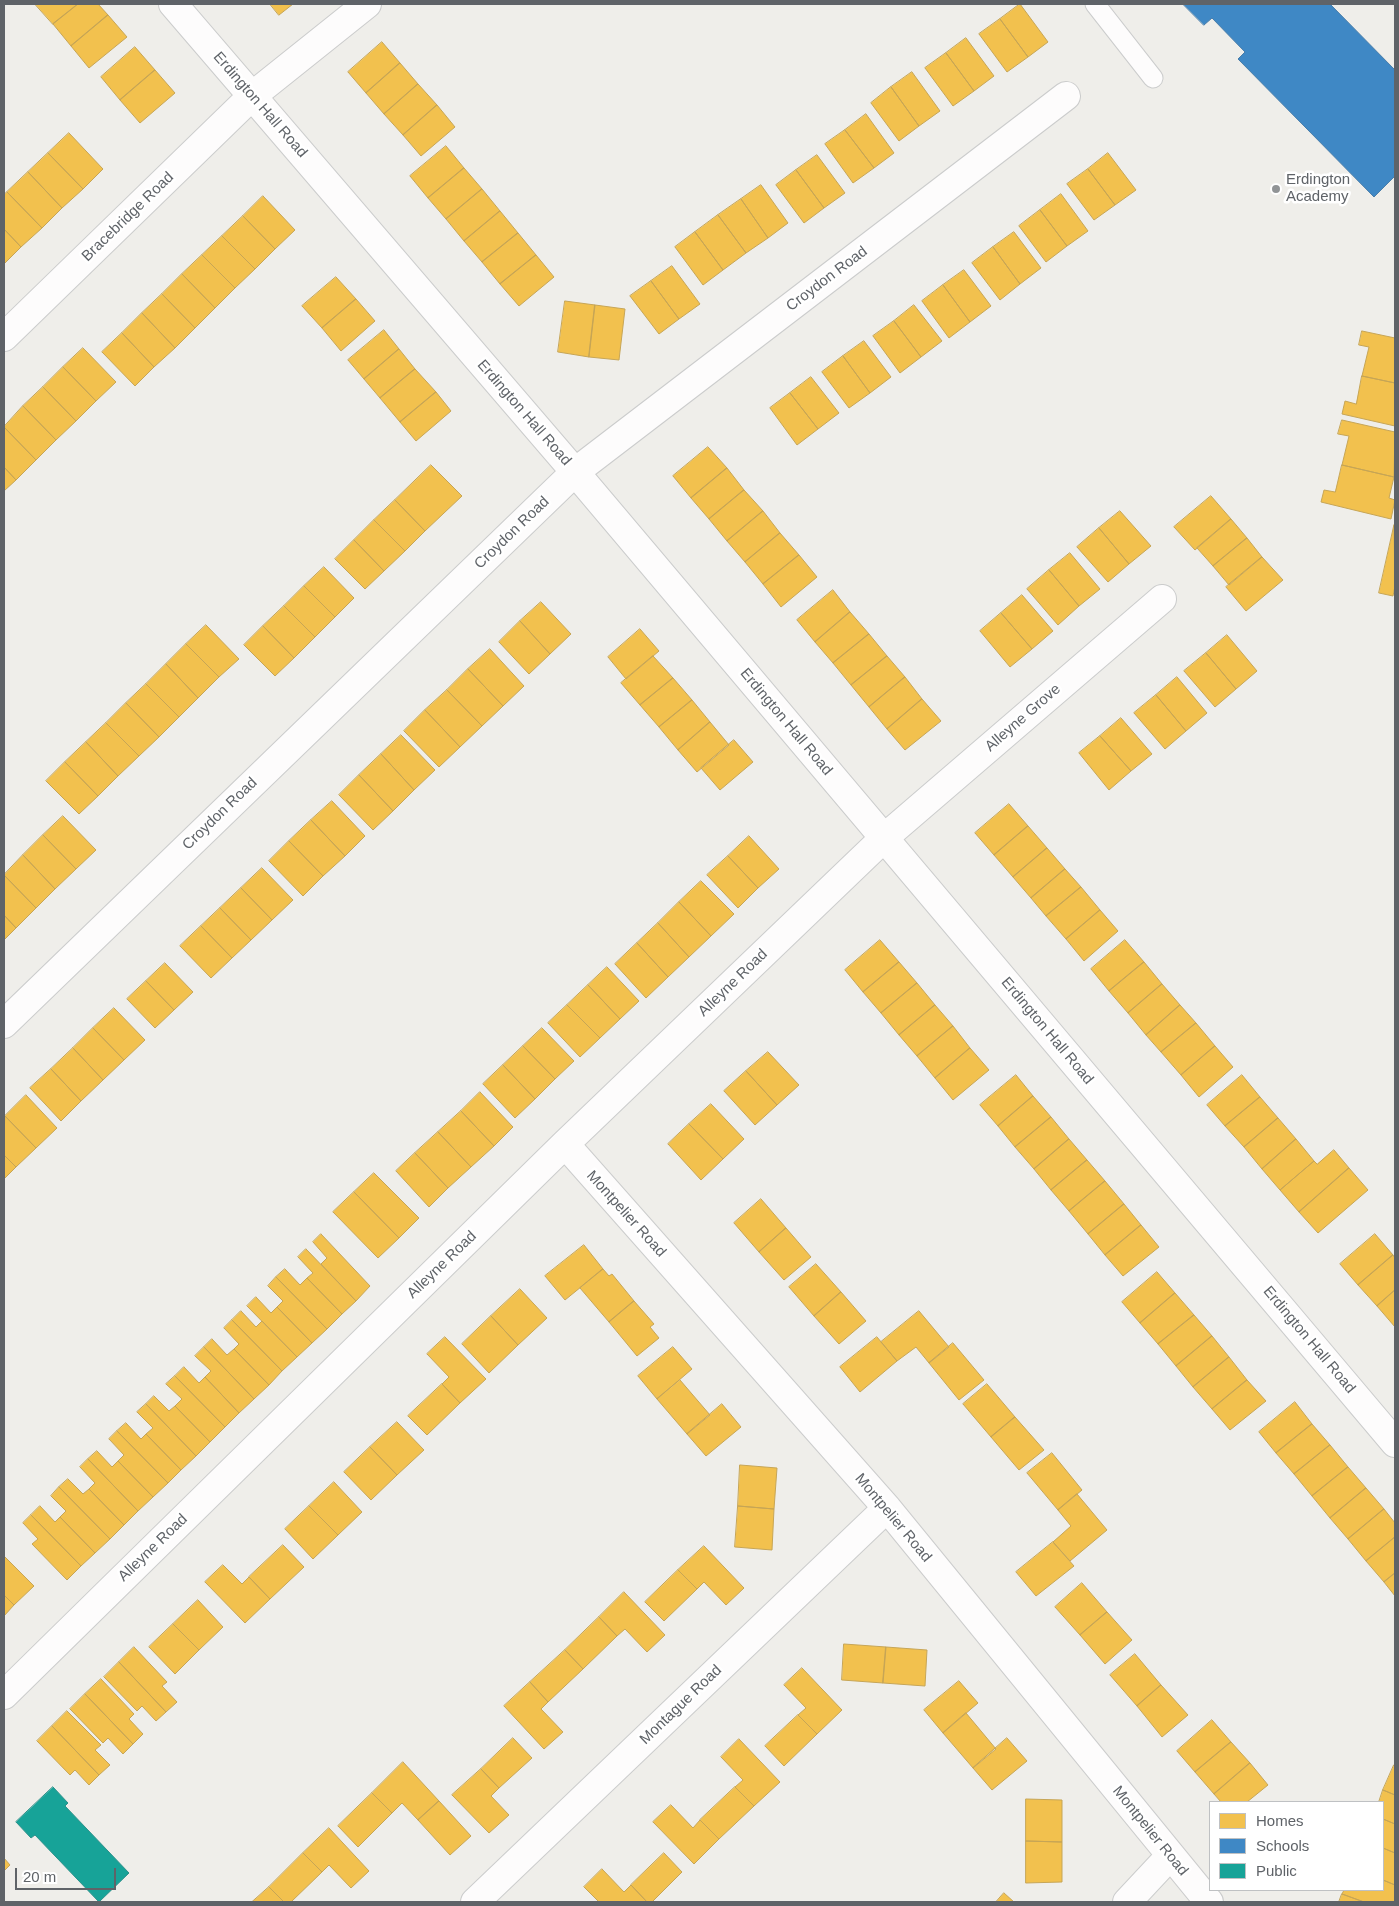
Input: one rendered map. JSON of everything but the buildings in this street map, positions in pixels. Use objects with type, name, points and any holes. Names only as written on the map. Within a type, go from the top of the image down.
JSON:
[{"type":"street","name":"Erdington Hall Road","points":[[173,4],[574,472],[1395,1443]]},
{"type":"street","name":"Bracebridge Road","points":[[4,337],[252,96],[367,4]]},
{"type":"street","name":"Croydon Road","points":[[4,1024],[574,472],[1066,96]]},
{"type":"street","name":"Alleyne Grove","points":[[884,838],[1162,598]]},
{"type":"street","name":"Alleyne Road","points":[[4,1695],[565,1144],[884,838]]},
{"type":"street","name":"Montpelier Road","points":[[565,1144],[887,1508],[1209,1902]]},
{"type":"street","name":"Montague Road","points":[[476,1902],[887,1508]]},
{"type":"street","points":[[1127,1902],[1170,1856]]},
{"type":"lane","points":[[1095,4],[1153,78]]},
{"type":"place","name":"Erdington Academy","points":[[1276,189]]}]
